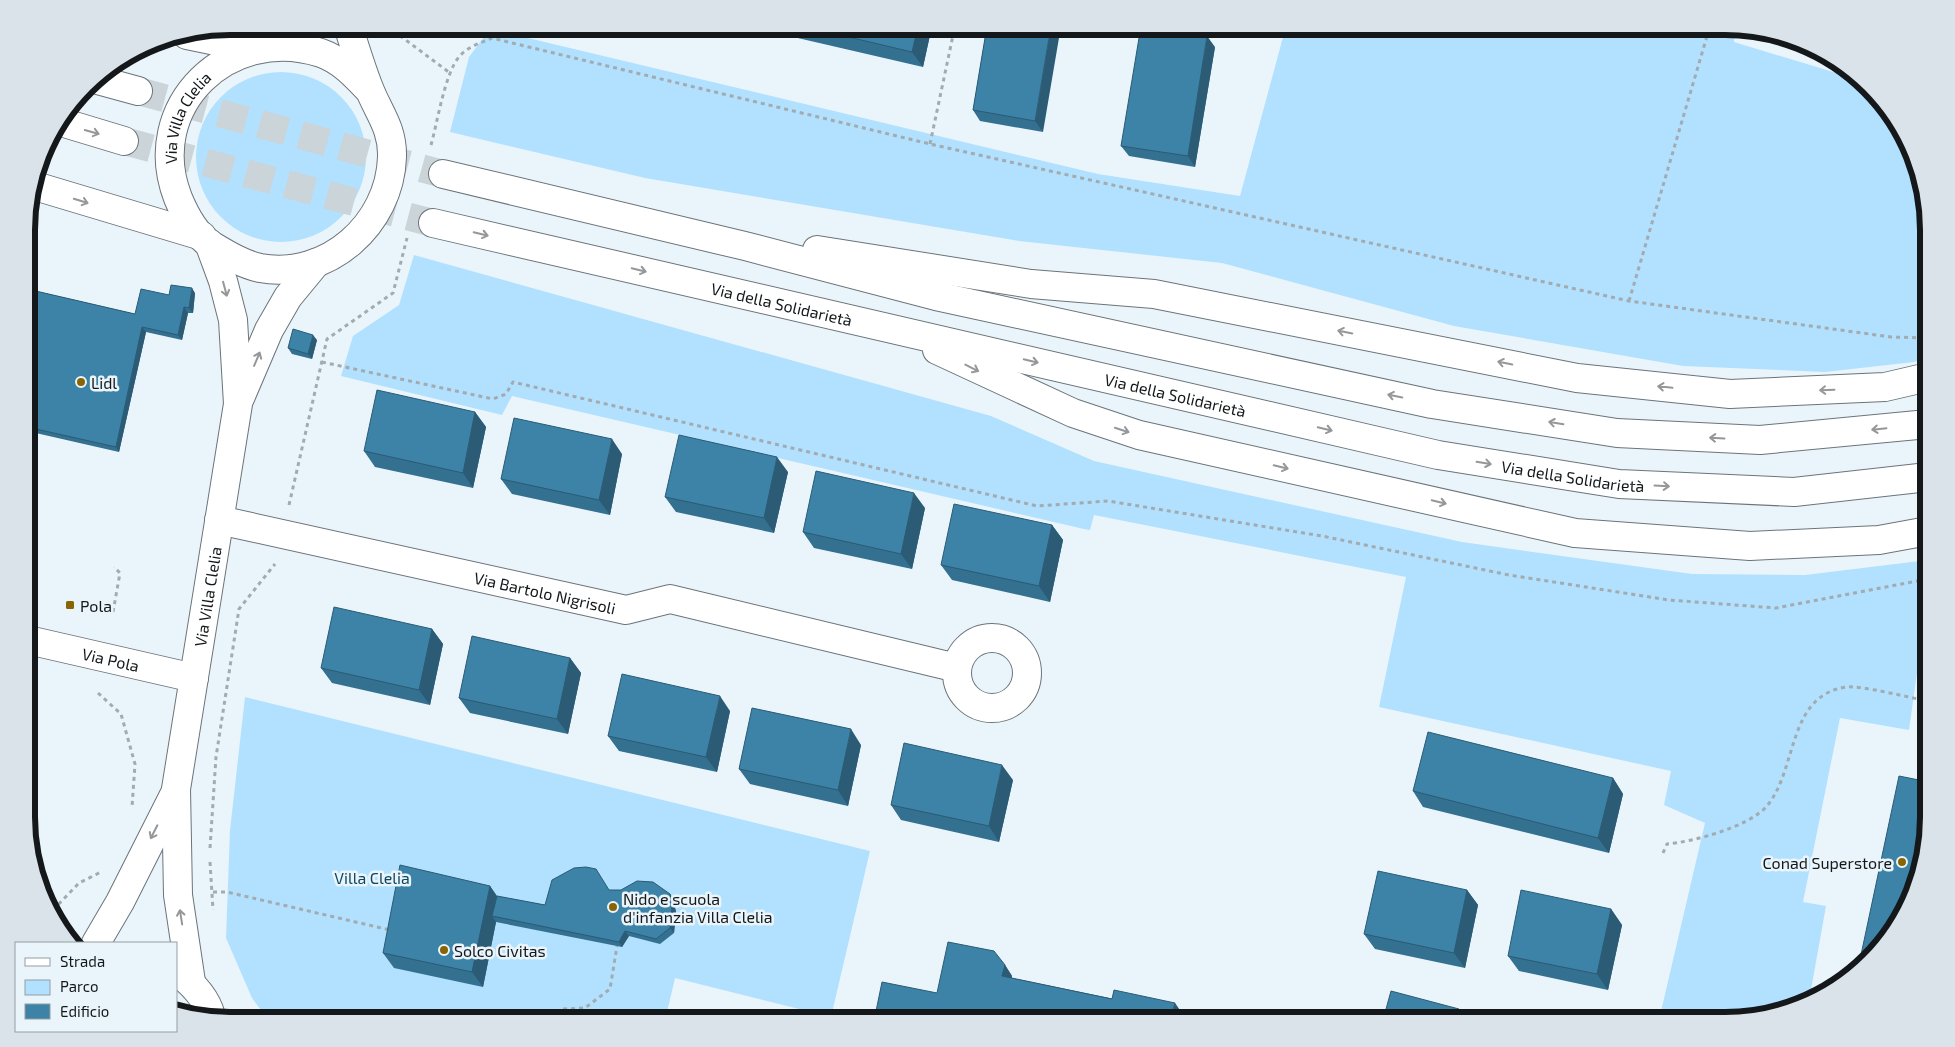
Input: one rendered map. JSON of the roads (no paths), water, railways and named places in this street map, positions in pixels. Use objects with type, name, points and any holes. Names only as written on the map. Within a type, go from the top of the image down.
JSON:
[{"type":"main road","name":"Via Villa Clelia","points":[[184,976],[178,895],[176,789],[238,404],[233,320],[223,281],[205,239],[184,213],[173,185],[169,156],[174,127],[185,100],[203,77],[227,59],[259,48],[278,35]]},
{"type":"main road","name":"Via Villa Clelia","points":[[205,239],[233,258],[260,268],[288,269],[316,263],[347,247],[372,222],[387,190],[392,156],[386,121],[369,90],[351,35]]},
{"type":"main road","points":[[201,38],[259,48]]},
{"type":"main road","name":"Via Villa Clelia","points":[[259,48],[293,46],[322,54],[348,69],[369,90]]},
{"type":"main road","points":[[104,82],[138,91]]},
{"type":"main road","points":[[67,124],[124,141]]},
{"type":"main road","points":[[443,174],[745,246],[936,296],[1172,349],[1432,404],[1617,433],[1760,440],[1920,425]]},
{"type":"main road","points":[[40,188],[205,239]]},
{"type":"main road","name":"Via della Solidarietà","points":[[433,223],[1438,455],[1619,484],[1794,492],[1920,477]]},
{"type":"main road","points":[[745,246],[826,251],[1031,284],[1154,294],[1578,378],[1730,394],[1885,387],[1920,379]]},
{"type":"main road","name":"Via Villa Clelia","points":[[238,404],[269,330],[288,297],[316,263]]},
{"type":"main road","points":[[898,330],[982,373],[1073,413],[1139,435],[1574,533],[1750,546],[1879,540],[1920,532]]},
{"type":"main road","name":"Via Bartolo Nigrisoli","points":[[219,520],[626,610],[670,599],[957,668]]},
{"type":"main road","name":"Via Pola","points":[[35,642],[194,678]]},
{"type":"main road","name":"Via Villa Clelia","points":[[97,942],[120,902],[176,789]]},
{"type":"main road","points":[[184,976],[202,997],[210,1011]]},
{"type":"tunnel","points":[[138,91],[443,174]]},
{"type":"tunnel","points":[[124,141],[433,223]]},
{"type":"place","name":"Lidl","points":[[81,382]]},
{"type":"place","name":"Pola","points":[[70,605]]},
{"type":"place","name":"Conad Superstore","points":[[1902,862]]},
{"type":"place","name":"Nido e scuola d'infanzia Villa Clelia","points":[[613,907]]},
{"type":"place","name":"Solco Civitas","points":[[444,950]]},
{"type":"park label","name":"Villa Clelia","points":[[372,877]]}]
